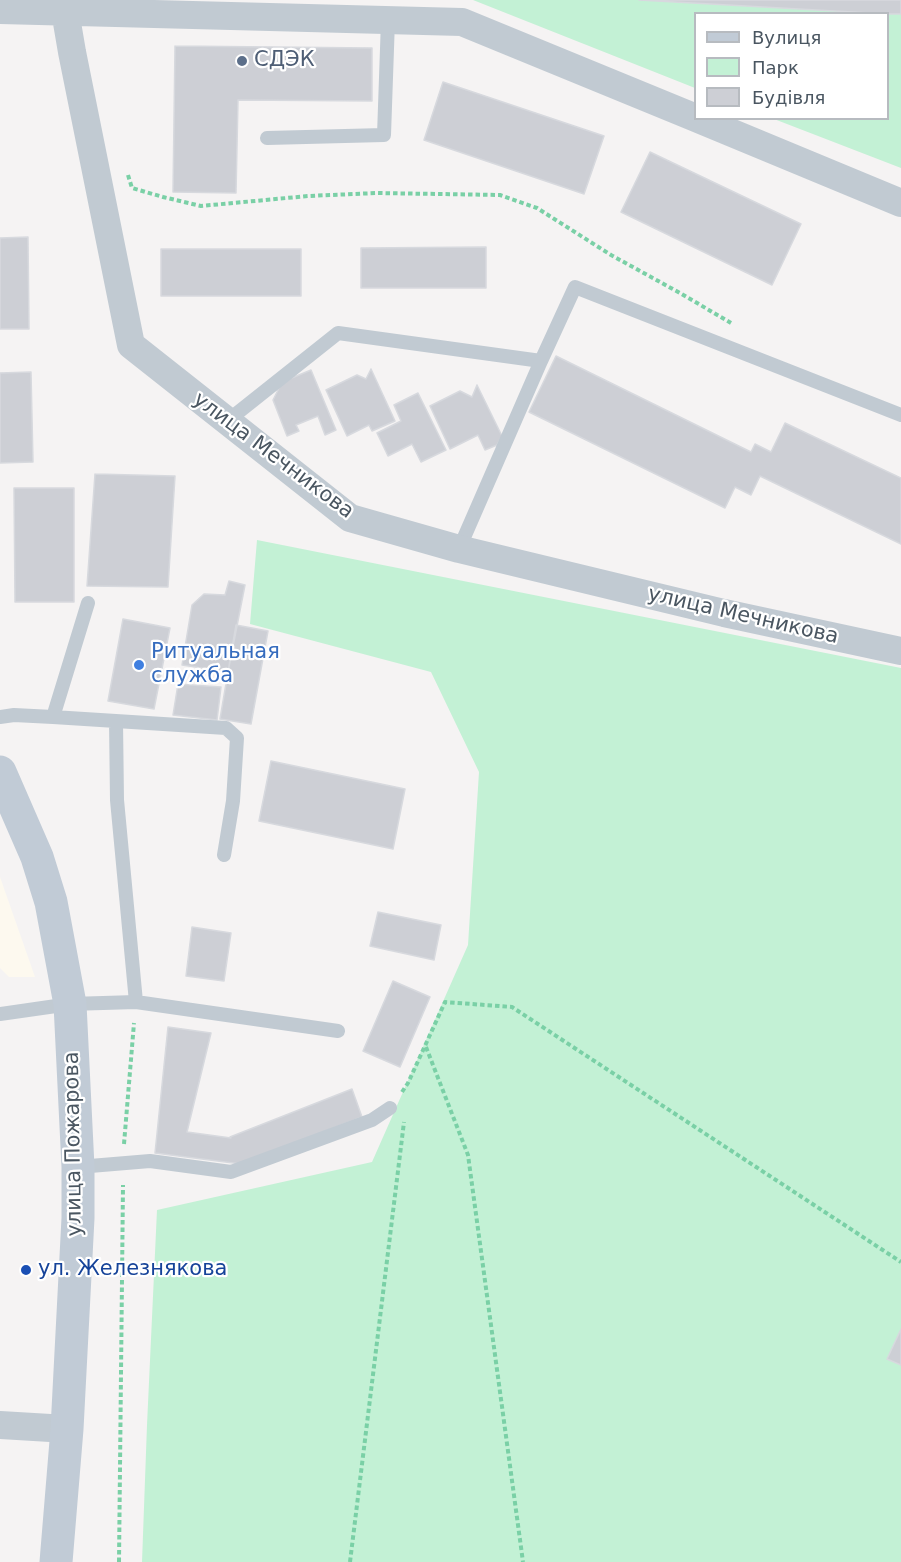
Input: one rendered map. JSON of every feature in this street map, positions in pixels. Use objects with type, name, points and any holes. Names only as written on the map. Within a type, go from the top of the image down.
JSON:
[{"type":"main road","name":"улица Пожарова","points":[[0,772],[37,857],[51,902],[70,1004],[78,1167],[78,1218],[67,1429],[56,1562]]},
{"type":"street","points":[[0,10],[462,22],[694,117]]},
{"type":"street","name":"улица Мечникова","points":[[65,11],[131,345],[350,518],[459,549],[724,613],[901,651]]},
{"type":"street","points":[[701,120],[901,202]]},
{"type":"street","points":[[0,1425],[67,1429]]},
{"type":"lane","points":[[267,138],[384,135],[388,20]]},
{"type":"lane","points":[[459,549],[575,287],[901,415]]},
{"type":"lane","points":[[226,422],[338,333],[541,361]]},
{"type":"lane","points":[[53,717],[88,603]]},
{"type":"lane","points":[[0,717],[53,717],[226,728],[237,738],[233,801],[224,855]]},
{"type":"lane","points":[[116,721],[117,800],[136,1002]]},
{"type":"lane","points":[[0,1014],[70,1004],[136,1002],[338,1031]]},
{"type":"lane","points":[[78,1167],[150,1161],[231,1172],[372,1120],[390,1108]]},
{"type":"path","points":[[125,165],[132,188],[163,198],[201,206],[377,192],[500,195],[537,208],[611,255],[736,327]]},
{"type":"path","points":[[118,1562],[123,1164],[136,1002]]},
{"type":"path","points":[[390,1108],[408,1083],[445,1002],[512,1007],[901,1262]]},
{"type":"path","points":[[425,1047],[468,1155],[523,1562]]},
{"type":"path","points":[[407,1094],[408,1083]]},
{"type":"path","points":[[350,1562],[405,1116]]},
{"type":"shaded area","points":[[0,877],[35,977],[9,977],[0,968]]},
{"type":"green space","points":[[473,0],[901,0],[901,168],[777,120],[889,120],[889,12],[694,12],[694,88]]},
{"type":"green space","points":[[257,540],[901,668],[901,1562],[142,1562],[157,1210],[372,1162],[468,945],[479,772],[431,672],[250,624]]},
{"type":"building","points":[[639,0],[901,0],[901,14]]},
{"type":"building","points":[[175,46],[372,48],[372,101],[238,100],[236,193],[173,192]]},
{"type":"building","points":[[443,82],[604,136],[584,194],[424,140]]},
{"type":"building","points":[[650,152],[801,224],[772,285],[621,212]]},
{"type":"building","points":[[28,237],[29,329],[0,329],[0,238]]},
{"type":"building","points":[[486,247],[486,288],[361,288],[361,248]]},
{"type":"building","points":[[161,249],[301,249],[301,296],[161,296]]},
{"type":"building","points":[[556,356],[751,452],[755,444],[771,452],[785,423],[901,478],[901,544],[760,476],[751,495],[735,487],[725,508],[529,412]]},
{"type":"building","points":[[371,369],[395,421],[372,431],[369,425],[347,436],[326,390],[357,375],[366,379]]},
{"type":"building","points":[[311,370],[336,430],[325,435],[318,416],[296,425],[299,431],[287,436],[273,400],[282,382]]},
{"type":"building","points":[[31,372],[33,462],[0,463],[0,373]]},
{"type":"building","points":[[477,385],[502,436],[497,445],[485,450],[478,435],[450,449],[430,406],[460,391],[472,397]]},
{"type":"building","points":[[418,393],[446,450],[421,462],[412,444],[388,456],[377,433],[401,421],[394,405]]},
{"type":"building","points":[[95,474],[175,476],[168,587],[87,586]]},
{"type":"building","points":[[14,488],[74,488],[74,602],[15,602]]},
{"type":"building","points":[[229,581],[245,585],[228,672],[182,665],[192,605],[204,594],[225,595]]},
{"type":"building","name":"Ритуальная служба","points":[[123,619],[170,628],[154,709],[108,701]]},
{"type":"building","points":[[236,625],[268,631],[251,724],[220,719]]},
{"type":"building","points":[[178,684],[221,687],[217,720],[173,715]]},
{"type":"building","points":[[271,761],[405,789],[393,849],[259,821]]},
{"type":"building","points":[[378,912],[441,925],[434,960],[370,946]]},
{"type":"building","points":[[192,927],[231,933],[224,981],[186,976]]},
{"type":"building","points":[[393,981],[430,997],[400,1067],[363,1051]]},
{"type":"building","points":[[168,1027],[211,1033],[187,1132],[231,1138],[352,1089],[362,1117],[241,1164],[155,1153]]},
{"type":"building","points":[[901,1329],[901,1365],[887,1359]]},
{"type":"place","name":"СДЭК","points":[[242,61]]},
{"type":"place","name":"Ритуальная служба","points":[[139,665]]},
{"type":"place","name":"ул. Железнякова","points":[[26,1270]]}]
